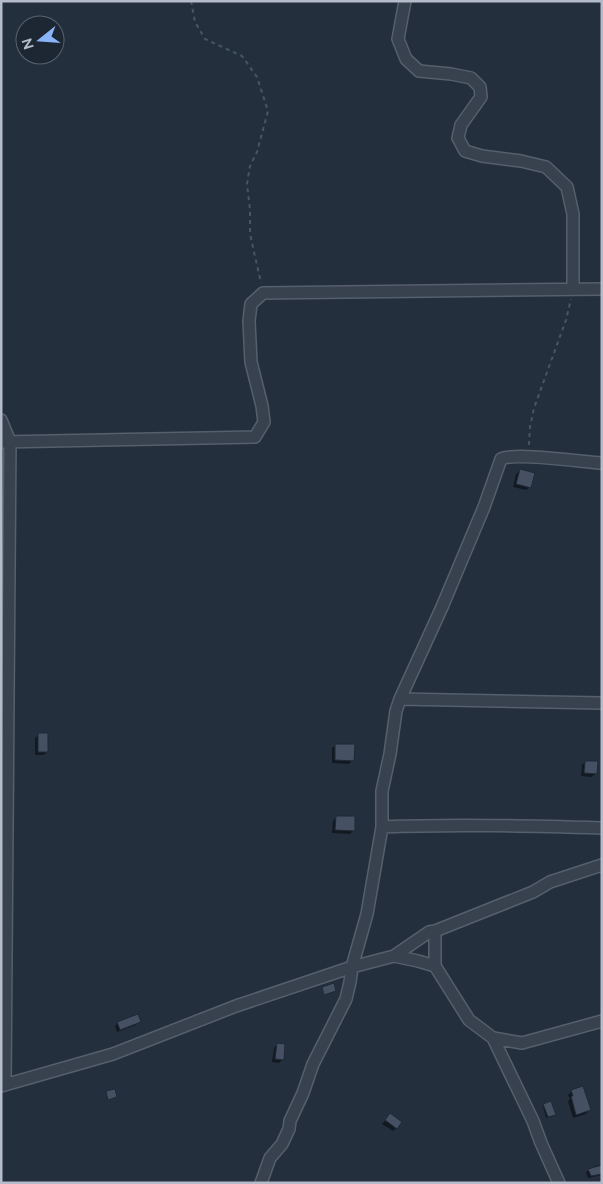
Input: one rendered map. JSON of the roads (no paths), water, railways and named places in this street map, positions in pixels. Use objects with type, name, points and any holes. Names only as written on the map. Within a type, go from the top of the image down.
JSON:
[{"type":"street","points":[[405,1],[398,39],[406,59],[419,71],[471,78],[480,87],[481,97],[460,125],[458,138],[465,151],[546,168],[567,187],[573,214],[573,289]]},
{"type":"street","points":[[6,442],[255,438],[264,422],[251,362],[249,321],[251,304],[262,293],[602,289]]},
{"type":"street","points":[[1,420],[6,442],[3,1086],[113,1054],[236,1006],[352,967],[394,956],[429,932],[533,892],[550,882],[602,865]]},
{"type":"street","points":[[261,1183],[270,1158],[282,1144],[289,1129],[290,1121],[303,1094],[313,1064],[346,999],[352,967],[367,914],[382,827],[382,791],[390,754],[396,711],[442,607],[501,459],[506,457],[529,457],[602,463]]},
{"type":"street","points":[[400,699],[602,703]]},
{"type":"street","points":[[382,827],[421,825],[602,828]]},
{"type":"street","points":[[435,931],[435,966],[469,1020],[493,1038],[522,1043],[602,1022]]},
{"type":"street","points":[[394,956],[435,966]]},
{"type":"street","points":[[493,1038],[533,1121],[559,1183]]}]
